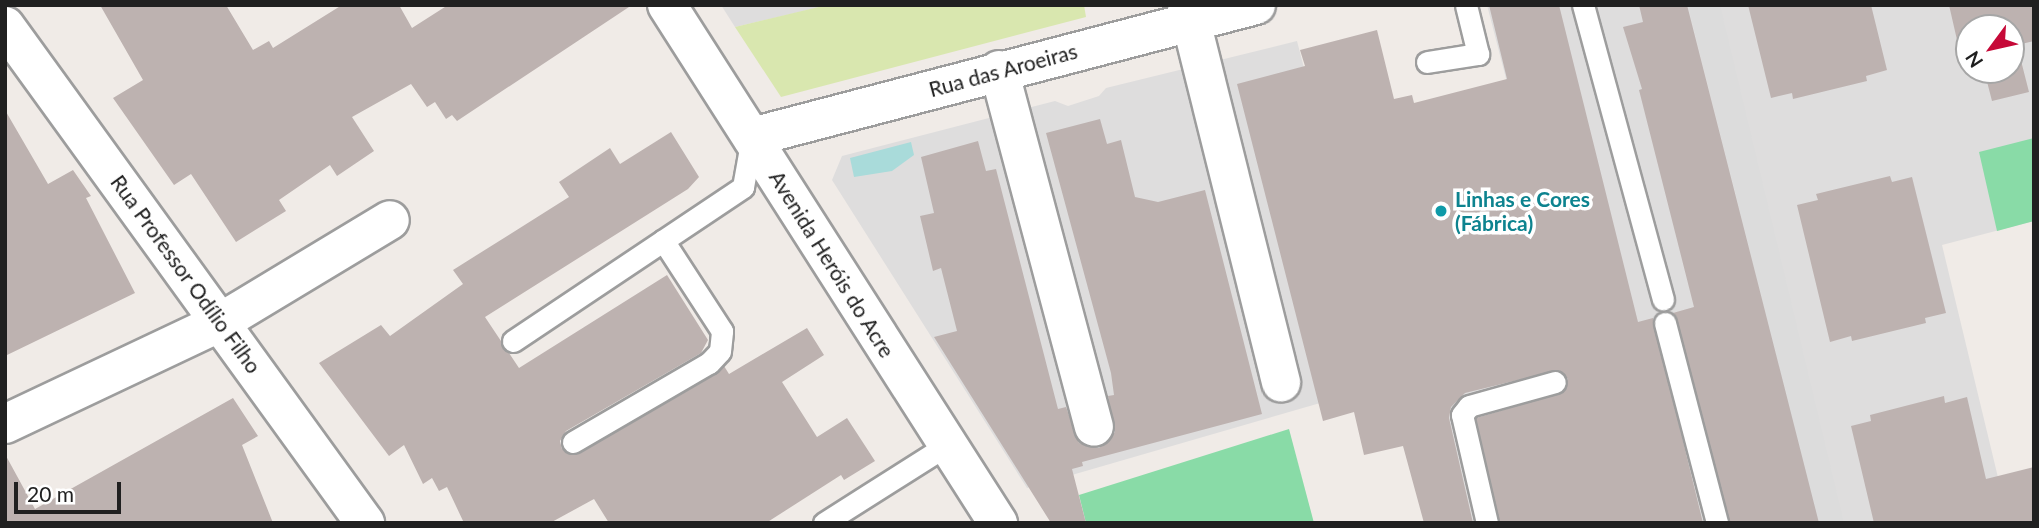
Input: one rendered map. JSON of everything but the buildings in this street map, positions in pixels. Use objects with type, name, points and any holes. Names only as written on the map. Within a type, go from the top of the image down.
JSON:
[{"type":"street","name":"Avenida Heróis do Acre","points":[[667,5],[999,523]]},
{"type":"street","name":"Rua das Aroeiras","points":[[752,137],[999,70],[1189,13],[1256,5]]},
{"type":"street","points":[[1189,13],[1281,382]]},
{"type":"street","name":"Rua Professor Odílio Filho","points":[[5,26],[365,523]]},
{"type":"street","points":[[999,70],[1094,427]]},
{"type":"street","points":[[5,424],[221,322],[390,220]]},
{"type":"lane","points":[[1427,62],[1478,54],[1466,5]]},
{"type":"lane","points":[[1583,5],[1663,299]]},
{"type":"lane","points":[[513,341],[743,187],[752,137]]},
{"type":"lane","points":[[573,442],[709,363],[720,351],[722,331],[663,240]]},
{"type":"lane","points":[[1665,323],[1717,523]]},
{"type":"lane","points":[[1487,523],[1462,415],[1469,405],[1555,382]]},
{"type":"lane","points":[[824,523],[947,445]]},
{"type":"shaded area","points":[[721,5],[829,5],[735,27]]},
{"type":"shaded area","points":[[1487,5],[2034,5],[2034,221],[1942,245],[2009,523],[1425,523],[1386,384],[1573,338]]},
{"type":"shaded area","points":[[1688,5],[1720,5],[1844,523],[1818,523]]},
{"type":"shaded area","points":[[1297,41],[1386,384],[1027,488],[832,180],[842,156],[1055,101],[1068,106],[1099,96],[1106,88]]},
{"type":"green space","points":[[827,5],[1084,5],[1086,17],[781,97],[735,27]]},
{"type":"green space","points":[[2034,138],[2034,221],[1997,231],[1979,152]]},
{"type":"green space","points":[[1289,429],[1314,523],[1086,523],[1079,495]]},
{"type":"water","points":[[911,142],[914,155],[892,171],[854,177],[850,158]]},
{"type":"place","name":"Linhas e Cores (Fábrica)","points":[[1441,211]]}]
